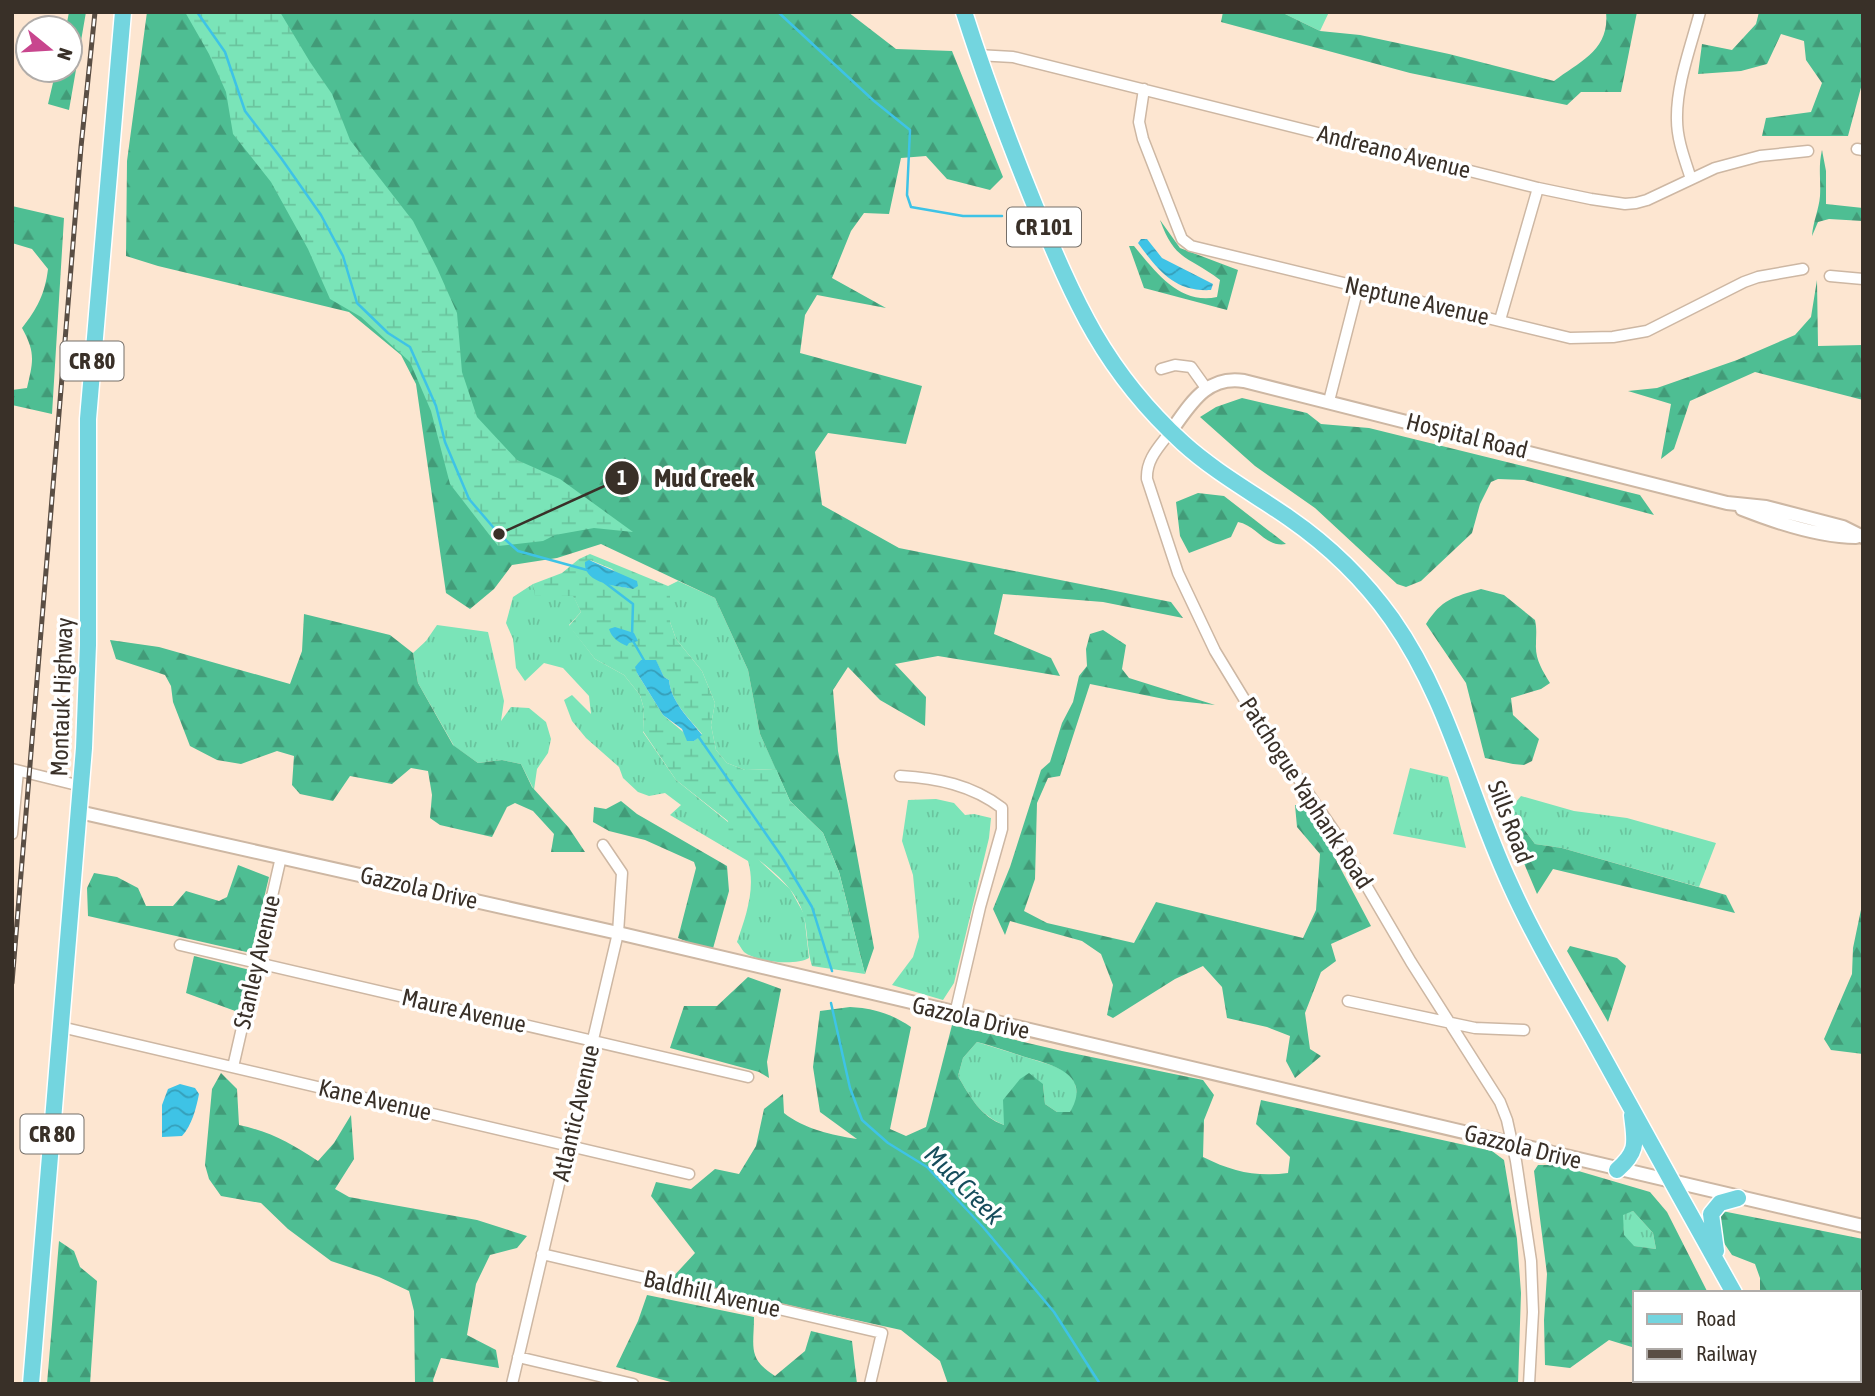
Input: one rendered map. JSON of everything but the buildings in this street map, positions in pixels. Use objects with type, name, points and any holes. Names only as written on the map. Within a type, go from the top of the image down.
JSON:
[{"type":"main road","name":"Montauk Highway","points":[[31,1384],[81,786],[88,645],[88,419],[123,12]]},
{"type":"main road","name":"CR 101","points":[[964,12],[977,55],[1022,174],[1078,306],[1094,337],[1128,386],[1171,432]]},
{"type":"main road","name":"Sills Road","points":[[1171,432],[1218,472],[1319,541],[1361,582],[1392,620],[1418,660],[1441,705],[1510,884],[1551,964],[1733,1291]]},
{"type":"main road","points":[[1617,1170],[1628,1160],[1635,1147],[1632,1109]]},
{"type":"main road","points":[[1718,1264],[1711,1214],[1720,1203],[1738,1198]]},
{"type":"street","points":[[1691,179],[1681,150],[1676,120],[1700,12]]},
{"type":"street","name":"Andreano Avenue","points":[[977,55],[1013,57],[1538,188],[1625,204],[1647,200],[1715,168],[1760,156],[1808,150]]},
{"type":"street","name":"Neptune Avenue","points":[[1144,89],[1139,122],[1143,139],[1182,239],[1191,246],[1570,338],[1613,337],[1647,331],[1744,282],[1803,269]]},
{"type":"street","points":[[1500,320],[1538,188]]},
{"type":"street","points":[[1830,276],[1863,279]]},
{"type":"street","points":[[1329,401],[1358,288]]},
{"type":"street","points":[[1161,369],[1181,365],[1191,368],[1206,387],[1171,432]]},
{"type":"street","name":"Hospital Road","points":[[1206,387],[1236,379],[1727,503],[1779,511],[1843,527],[1861,537]]},
{"type":"street","name":"Patchogue Yaphank Road","points":[[1171,432],[1149,462],[1147,479],[1178,573],[1200,622],[1246,702],[1336,834],[1500,1102],[1507,1120],[1531,1261],[1533,1312],[1529,1384]]},
{"type":"street","points":[[12,834],[15,770],[81,786]]},
{"type":"street","points":[[900,776],[931,778],[951,783],[987,796],[1002,808],[1002,829],[980,907],[955,1014]]},
{"type":"street","name":"Gazzola Drive","points":[[79,812],[618,933],[1863,1226]]},
{"type":"street","name":"Atlantic Avenue","points":[[512,1384],[618,933],[622,873],[603,845]]},
{"type":"street","name":"Stanley Avenue","points":[[233,1067],[281,857]]},
{"type":"street","name":"Maure Avenue","points":[[180,945],[748,1077]]},
{"type":"street","points":[[1348,1000],[1475,1028],[1524,1030]]},
{"type":"street","name":"Kane Avenue","points":[[61,1027],[689,1174]]},
{"type":"street","name":"Baldhill Avenue","points":[[542,1254],[882,1333],[870,1384]]},
{"type":"street","points":[[518,1357],[633,1384]]},
{"type":"green space","points":[[86,12],[84,24],[84,14],[69,14]]},
{"type":"green space","points":[[147,12],[848,12],[896,49],[952,51],[1003,177],[990,190],[947,179],[926,156],[901,158],[889,214],[864,213],[851,231],[832,278],[886,308],[817,295],[805,315],[800,353],[922,386],[906,444],[828,433],[815,452],[822,505],[899,548],[1171,602],[1183,618],[1103,602],[1003,594],[994,634],[1051,658],[1060,676],[938,656],[895,664],[926,697],[925,726],[880,700],[848,667],[833,690],[838,751],[874,948],[865,974],[839,872],[823,833],[790,801],[760,734],[748,670],[715,598],[601,544],[557,558],[512,565],[494,589],[470,609],[446,593],[416,384],[401,355],[349,312],[126,256],[127,161]]},
{"type":"green space","points":[[185,12],[280,12],[332,94],[350,140],[413,221],[437,268],[457,313],[462,372],[477,417],[517,460],[560,479],[633,532],[594,528],[555,535],[543,541],[498,546],[450,484],[431,411],[410,362],[361,317],[330,299],[308,249],[271,182],[233,134],[226,92],[209,54]]},
{"type":"green space","points":[[1223,12],[1281,12],[1320,31],[1360,35],[1449,54],[1554,81],[1583,60],[1598,45],[1606,25],[1606,12],[1637,12],[1621,92],[1581,92],[1567,105],[1410,73],[1221,22]]},
{"type":"green space","points":[[1281,12],[1329,12],[1320,31]]},
{"type":"green space","points":[[1759,12],[1863,12],[1863,80],[1848,136],[1762,136],[1766,118],[1811,112],[1822,83],[1806,60],[1804,41],[1781,34],[1767,64],[1741,71],[1698,74],[1702,44],[1732,50],[1756,24]]},
{"type":"green space","points":[[53,84],[74,84],[69,110],[48,104]]},
{"type":"green space","points":[[1822,150],[1826,171],[1826,204],[1863,208],[1863,221],[1829,219],[1818,222],[1812,236],[1820,196]]},
{"type":"green space","points":[[12,206],[64,218],[52,414],[12,405],[12,390],[27,388],[32,358],[30,344],[22,328],[40,301],[48,269],[32,249],[12,243]]},
{"type":"green space","points":[[1160,220],[1180,248],[1238,270],[1227,310],[1144,288],[1129,246],[1134,246],[1159,275],[1180,291],[1203,298],[1217,297],[1220,280],[1177,251]]},
{"type":"green space","points":[[1817,280],[1818,346],[1863,345],[1863,400],[1755,372],[1690,401],[1674,449],[1661,459],[1671,404],[1628,391],[1657,388],[1737,360],[1795,335],[1811,317]]},
{"type":"green space","points":[[1242,398],[1307,413],[1321,424],[1369,428],[1640,495],[1654,515],[1524,480],[1498,479],[1491,482],[1480,504],[1472,533],[1421,581],[1406,587],[1397,584],[1315,508],[1255,466],[1200,417],[1216,407]]},
{"type":"green space","points":[[1198,493],[1224,496],[1286,544],[1273,543],[1238,522],[1231,537],[1189,553],[1180,536],[1176,502]]},
{"type":"green space","points":[[590,554],[668,586],[670,622],[676,639],[702,671],[715,703],[711,725],[716,750],[727,763],[745,770],[776,769],[790,801],[823,833],[839,872],[865,974],[812,966],[804,917],[793,893],[773,872],[729,838],[728,821],[676,780],[643,731],[644,709],[640,695],[624,675],[595,659],[569,626],[581,612],[573,596],[535,596],[533,584],[562,573]],"holes":[[[590,560],[612,569],[633,589],[612,585]],[[641,660],[656,661],[664,677],[669,680],[677,703],[702,734],[694,741],[663,715],[637,673]]]},
{"type":"green space","points":[[678,581],[715,598],[748,670],[760,734],[776,769],[745,770],[727,763],[716,750],[711,725],[715,703],[702,671],[676,639],[670,622],[668,586]]},
{"type":"green space","points":[[533,584],[536,596],[573,595],[581,612],[569,625],[595,659],[624,675],[640,695],[644,709],[643,732],[676,780],[728,822],[761,862],[790,889],[804,914],[809,958],[795,962],[776,962],[744,952],[737,942],[747,912],[750,892],[748,861],[670,815],[681,805],[665,793],[649,796],[638,792],[623,778],[619,767],[586,738],[572,721],[564,700],[572,695],[591,714],[589,696],[563,668],[544,663],[525,681],[516,668],[513,639],[506,623],[513,597]]},
{"type":"green space","points":[[1481,589],[1504,595],[1535,620],[1537,655],[1550,683],[1541,689],[1511,698],[1513,715],[1539,739],[1532,761],[1524,765],[1485,758],[1466,683],[1426,624],[1437,609],[1449,600]]},
{"type":"green space","points":[[304,614],[390,635],[413,653],[418,683],[453,745],[478,763],[502,760],[521,764],[532,787],[569,828],[585,852],[551,852],[554,834],[533,811],[515,803],[507,807],[492,837],[440,825],[430,818],[432,795],[428,771],[411,768],[392,784],[350,776],[333,801],[300,794],[292,785],[294,756],[277,751],[241,764],[217,760],[190,746],[165,675],[116,659],[110,640],[159,647],[290,684],[302,651]]},
{"type":"green space","points":[[437,625],[488,632],[504,701],[501,721],[511,707],[529,708],[546,722],[551,739],[548,753],[537,769],[534,790],[521,764],[502,760],[478,763],[454,746],[418,683],[413,653]]},
{"type":"green space","points":[[1103,630],[1126,645],[1122,669],[1129,678],[1215,705],[1169,700],[1090,684],[1060,776],[1048,778],[1037,803],[1035,879],[1024,911],[1047,923],[1134,943],[1156,902],[1303,938],[1316,910],[1320,854],[1297,827],[1295,805],[1308,807],[1371,926],[1331,944],[1336,961],[1321,972],[1305,1013],[1310,1049],[1321,1056],[1295,1078],[1286,1061],[1290,1036],[1267,1027],[1227,1018],[1222,987],[1203,966],[1175,979],[1113,1018],[1107,1015],[1113,985],[1101,954],[1082,941],[1010,921],[1005,935],[993,909],[1010,867],[1041,770],[1050,762],[1062,723],[1073,702],[1079,676],[1087,666],[1086,649],[1090,634]]},
{"type":"green space","points":[[1410,768],[1448,777],[1466,848],[1393,834]]},
{"type":"green space","points":[[1521,796],[1574,811],[1627,818],[1716,843],[1699,887],[1562,848],[1535,844],[1520,824],[1509,828],[1510,809]]},
{"type":"green space","points":[[936,799],[954,803],[965,815],[991,818],[989,838],[954,983],[943,1000],[892,985],[913,957],[919,937],[913,875],[902,841],[908,800]]},
{"type":"green space","points":[[621,801],[637,814],[727,866],[729,891],[712,952],[678,938],[696,868],[694,862],[645,840],[609,831],[593,822],[594,807],[606,809]]},
{"type":"green space","points":[[1520,824],[1535,844],[1562,848],[1726,895],[1735,913],[1553,869],[1537,894],[1509,828]]},
{"type":"green space","points":[[238,865],[269,877],[251,953],[88,916],[87,888],[94,873],[117,877],[138,888],[146,906],[173,906],[186,891],[219,901],[227,897]]},
{"type":"green space","points":[[1863,900],[1863,1054],[1831,1050],[1824,1039],[1852,974],[1853,948]]},
{"type":"green space","points":[[1570,946],[1617,958],[1626,966],[1608,1022],[1567,951]]},
{"type":"green space","points":[[194,956],[250,970],[238,1012],[186,993]]},
{"type":"green space","points":[[748,977],[781,989],[767,1062],[769,1078],[759,1072],[670,1048],[684,1006],[717,1006]]},
{"type":"green space","points":[[850,1007],[867,1009],[882,1012],[911,1027],[890,1129],[906,1136],[926,1127],[952,1025],[1203,1080],[1214,1095],[1204,1120],[1203,1157],[1245,1172],[1288,1173],[1290,1157],[1256,1124],[1261,1100],[1492,1151],[1504,1160],[1517,1239],[1521,1293],[1518,1384],[948,1384],[940,1361],[901,1330],[671,1279],[695,1253],[651,1196],[656,1182],[691,1189],[715,1169],[739,1174],[756,1146],[764,1109],[783,1094],[784,1113],[792,1119],[838,1136],[857,1139],[820,1112],[813,1067],[820,1011]],"holes":[[[977,1042],[1047,1064],[1067,1074],[1076,1089],[1076,1099],[1070,1112],[1057,1112],[1045,1104],[1043,1084],[1029,1073],[1020,1079],[1003,1100],[1004,1125],[989,1117],[972,1099],[958,1076],[963,1058]]]},
{"type":"green space","points":[[977,1042],[1054,1066],[1068,1073],[1075,1083],[1078,1099],[1070,1113],[1057,1112],[1045,1104],[1043,1084],[1004,1125],[982,1111],[958,1076],[963,1058]]},
{"type":"green space","points":[[221,1073],[237,1089],[239,1125],[280,1139],[318,1161],[334,1143],[351,1115],[354,1159],[335,1189],[349,1197],[477,1220],[527,1236],[517,1248],[490,1255],[476,1284],[467,1335],[496,1350],[499,1368],[441,1358],[434,1384],[415,1384],[414,1311],[409,1291],[379,1277],[331,1261],[288,1229],[261,1203],[221,1196],[209,1179],[205,1165],[212,1089]]},
{"type":"green space","points":[[1538,1165],[1558,1165],[1650,1192],[1667,1212],[1707,1291],[1633,1291],[1633,1347],[1609,1340],[1570,1368],[1545,1365],[1547,1274],[1534,1171]],"holes":[[[1633,1211],[1653,1233],[1656,1249],[1634,1246],[1624,1235],[1623,1215]]]},
{"type":"green space","points":[[1633,1211],[1653,1233],[1656,1249],[1633,1246],[1624,1236],[1622,1214]]},
{"type":"green space","points":[[1722,1211],[1863,1239],[1862,1384],[1813,1382],[1861,1382],[1861,1291],[1760,1291],[1760,1278],[1755,1264],[1732,1255],[1716,1231]]},
{"type":"green space","points":[[59,1241],[74,1251],[80,1267],[97,1281],[90,1384],[47,1384]]},
{"type":"green space","points":[[647,1295],[754,1317],[753,1344],[756,1357],[766,1370],[775,1376],[805,1351],[811,1331],[852,1341],[857,1384],[678,1384],[616,1367]]},
{"type":"green space","points":[[1754,1382],[1755,1384],[1688,1384]]},
{"type":"water","points":[[1141,239],[1147,239],[1162,258],[1213,284],[1211,290],[1187,287],[1168,277],[1138,243]]},
{"type":"water","points":[[589,560],[637,581],[638,586],[633,589],[602,583],[589,575],[585,562]]},
{"type":"water","points":[[615,627],[634,633],[638,641],[627,646],[621,643],[609,629]]},
{"type":"water","points":[[641,660],[656,660],[664,677],[669,680],[677,703],[702,735],[694,741],[687,741],[682,729],[663,715],[637,673],[635,667]]},
{"type":"water","points":[[180,1084],[195,1088],[199,1094],[193,1116],[182,1136],[162,1137],[162,1105],[168,1089]]},
{"type":"waterway","name":"Mud Creek","points":[[197,12],[225,52],[245,111],[321,215],[343,256],[357,303],[388,333],[410,347],[436,406],[445,442],[469,499],[499,534],[518,551],[587,570]]},
{"type":"waterway","points":[[778,12],[874,101],[910,130],[907,195],[911,207],[963,216],[1002,216]]},
{"type":"waterway","name":"Mud Creek","points":[[604,582],[633,604],[632,635]]},
{"type":"waterway","name":"Mud Creek","points":[[633,641],[645,662]]},
{"type":"waterway","name":"Mud Creek","points":[[698,736],[782,857],[812,907],[832,971]]},
{"type":"waterway","name":"Mud Creek","points":[[831,1003],[850,1088],[862,1120],[888,1143],[927,1167],[983,1227],[1054,1312],[1100,1384]]},
{"type":"railway","points":[[12,983],[81,147],[95,12]]},
{"type":"place","name":"Mud Creek","points":[[499,534]]}]
